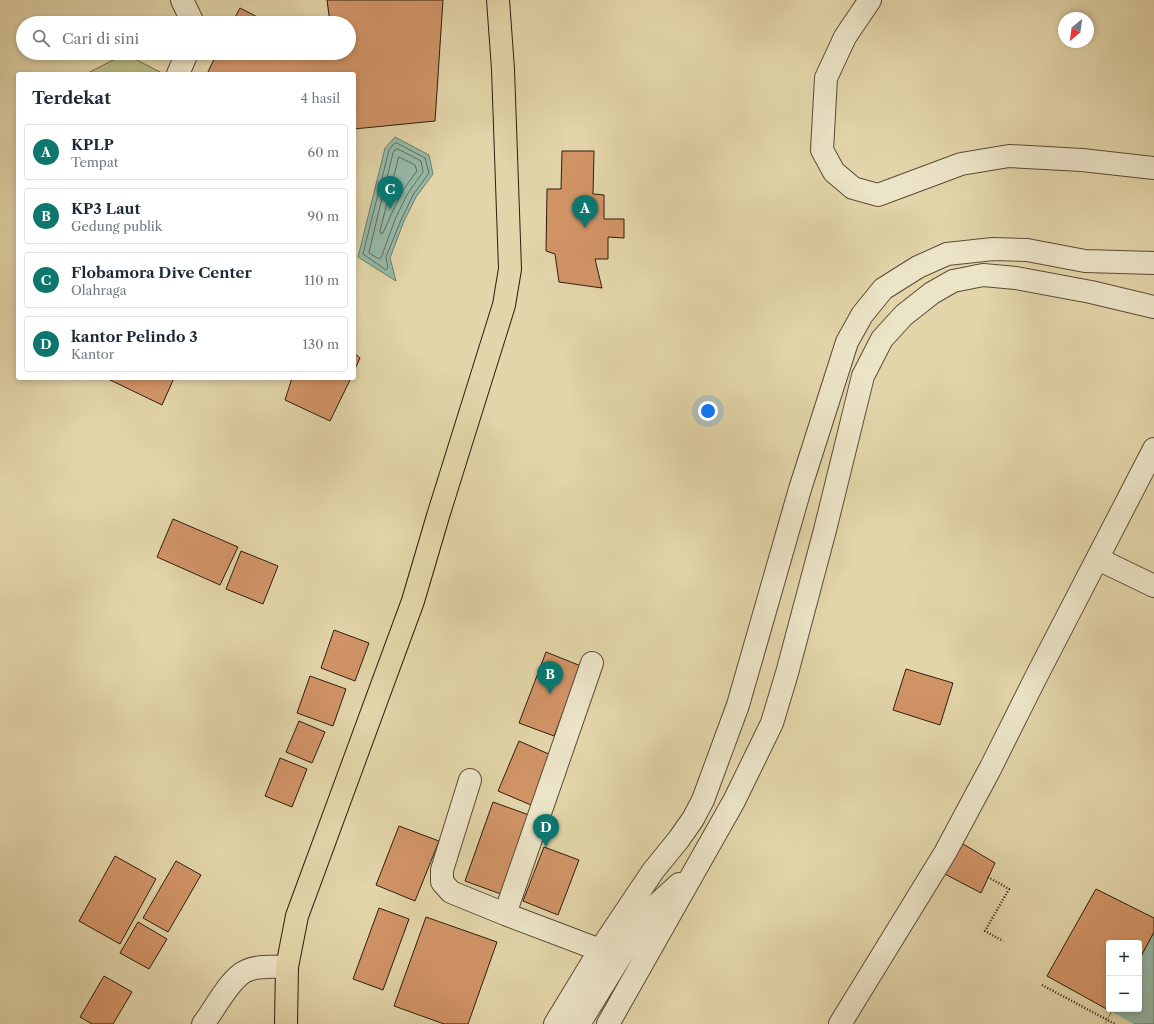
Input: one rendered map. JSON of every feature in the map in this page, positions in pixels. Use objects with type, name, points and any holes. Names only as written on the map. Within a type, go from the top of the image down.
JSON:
[{"type":"highway","points":[[286,1024],[287,967],[297,916],[413,601],[504,305],[510,269],[503,69],[498,0]]},
{"type":"street","points":[[182,0],[190,16]]},
{"type":"street","points":[[870,0],[845,37],[826,78],[822,150],[834,172],[853,188],[878,195],[961,164],[1009,156],[1082,160],[1154,168]]},
{"type":"street","points":[[179,72],[184,60]]},
{"type":"street","points":[[555,1024],[600,950],[653,870],[688,826],[703,800],[738,705],[800,489],[847,342],[862,315],[883,289],[918,267],[947,254],[993,250],[1027,250],[1085,261],[1154,263]]},
{"type":"street","points":[[608,1024],[734,801],[772,723],[813,576],[863,376],[882,339],[904,315],[932,293],[953,281],[983,275],[1016,278],[1091,292],[1154,307]]},
{"type":"street","points":[[840,1024],[945,853],[990,769],[1154,449]]},
{"type":"street","points":[[1098,559],[1154,586]]},
{"type":"street","points":[[505,914],[592,663]]},
{"type":"street","points":[[470,780],[442,870],[442,882],[452,892],[600,950]]},
{"type":"street","points":[[578,1024],[635,933],[656,905],[696,868]]},
{"type":"street","points":[[203,1024],[233,980],[246,971],[258,968],[287,967]]},
{"type":"path","points":[[988,877],[1009,889],[985,931],[1003,941]]},
{"type":"path","points":[[1042,985],[1115,1024]]},
{"type":"green space","points":[[113,60],[137,60],[160,72],[90,72]]},
{"type":"water","points":[[395,137],[429,155],[433,174],[416,197],[404,221],[390,258],[396,281],[358,257],[385,148]]},
{"type":"water","points":[[1154,932],[1154,1024],[1105,1024],[1111,1012],[1142,1012],[1142,954]]},
{"type":"pier","points":[[1112,1012],[1134,1024],[1105,1024]]},
{"type":"building","points":[[327,0],[443,0],[435,121],[356,129],[356,72],[208,72],[214,60],[356,60],[356,16],[329,16]]},
{"type":"building","points":[[240,8],[255,16],[236,16]]},
{"type":"building","points":[[562,151],[594,151],[593,194],[604,195],[604,219],[624,219],[624,238],[608,237],[608,259],[595,259],[602,288],[559,282],[555,254],[546,251],[547,189],[561,189]]},
{"type":"building","points":[[356,355],[360,358],[356,367]]},
{"type":"building","points":[[110,380],[173,380],[162,405]]},
{"type":"building","points":[[291,380],[350,380],[330,421],[285,400]]},
{"type":"building","points":[[173,519],[238,547],[220,585],[157,557]]},
{"type":"building","points":[[241,551],[278,566],[263,604],[226,589]]},
{"type":"building","points":[[334,630],[369,643],[355,681],[321,668]]},
{"type":"building","points":[[546,652],[581,666],[554,736],[519,723]]},
{"type":"building","points":[[906,669],[953,683],[940,725],[893,710]]},
{"type":"building","points":[[310,676],[346,689],[333,726],[297,713]]},
{"type":"building","points":[[299,721],[325,732],[312,763],[286,752]]},
{"type":"building","points":[[519,741],[551,755],[531,805],[498,791]]},
{"type":"building","points":[[280,758],[307,769],[292,807],[265,796]]},
{"type":"building","points":[[493,802],[529,815],[501,894],[465,881]]},
{"type":"building","points":[[399,826],[439,841],[415,901],[376,885]]},
{"type":"building","points":[[958,841],[995,863],[981,893],[941,872]]},
{"type":"building","points":[[544,847],[579,860],[558,915],[523,901]]},
{"type":"building","points":[[115,856],[156,879],[120,944],[79,921]]},
{"type":"building","points":[[176,861],[201,875],[168,932],[143,918]]},
{"type":"building","points":[[1096,889],[1154,918],[1154,932],[1142,954],[1142,940],[1106,940],[1106,1009],[1047,976]]},
{"type":"building","points":[[379,908],[409,919],[383,990],[353,979]]},
{"type":"building","points":[[426,917],[497,942],[468,1024],[444,1024],[394,1006]]},
{"type":"building","points":[[138,922],[167,939],[149,969],[120,953]]},
{"type":"building","points":[[104,976],[132,992],[113,1024],[92,1024],[80,1017]]},
{"type":"place","name":"Flobamora Dive Center","points":[[390,209]]},
{"type":"place","name":"KPLP","points":[[585,228]]},
{"type":"place","name":"KP3 Laut","points":[[550,694]]},
{"type":"place","name":"kantor Pelindo 3","points":[[546,847]]}]
